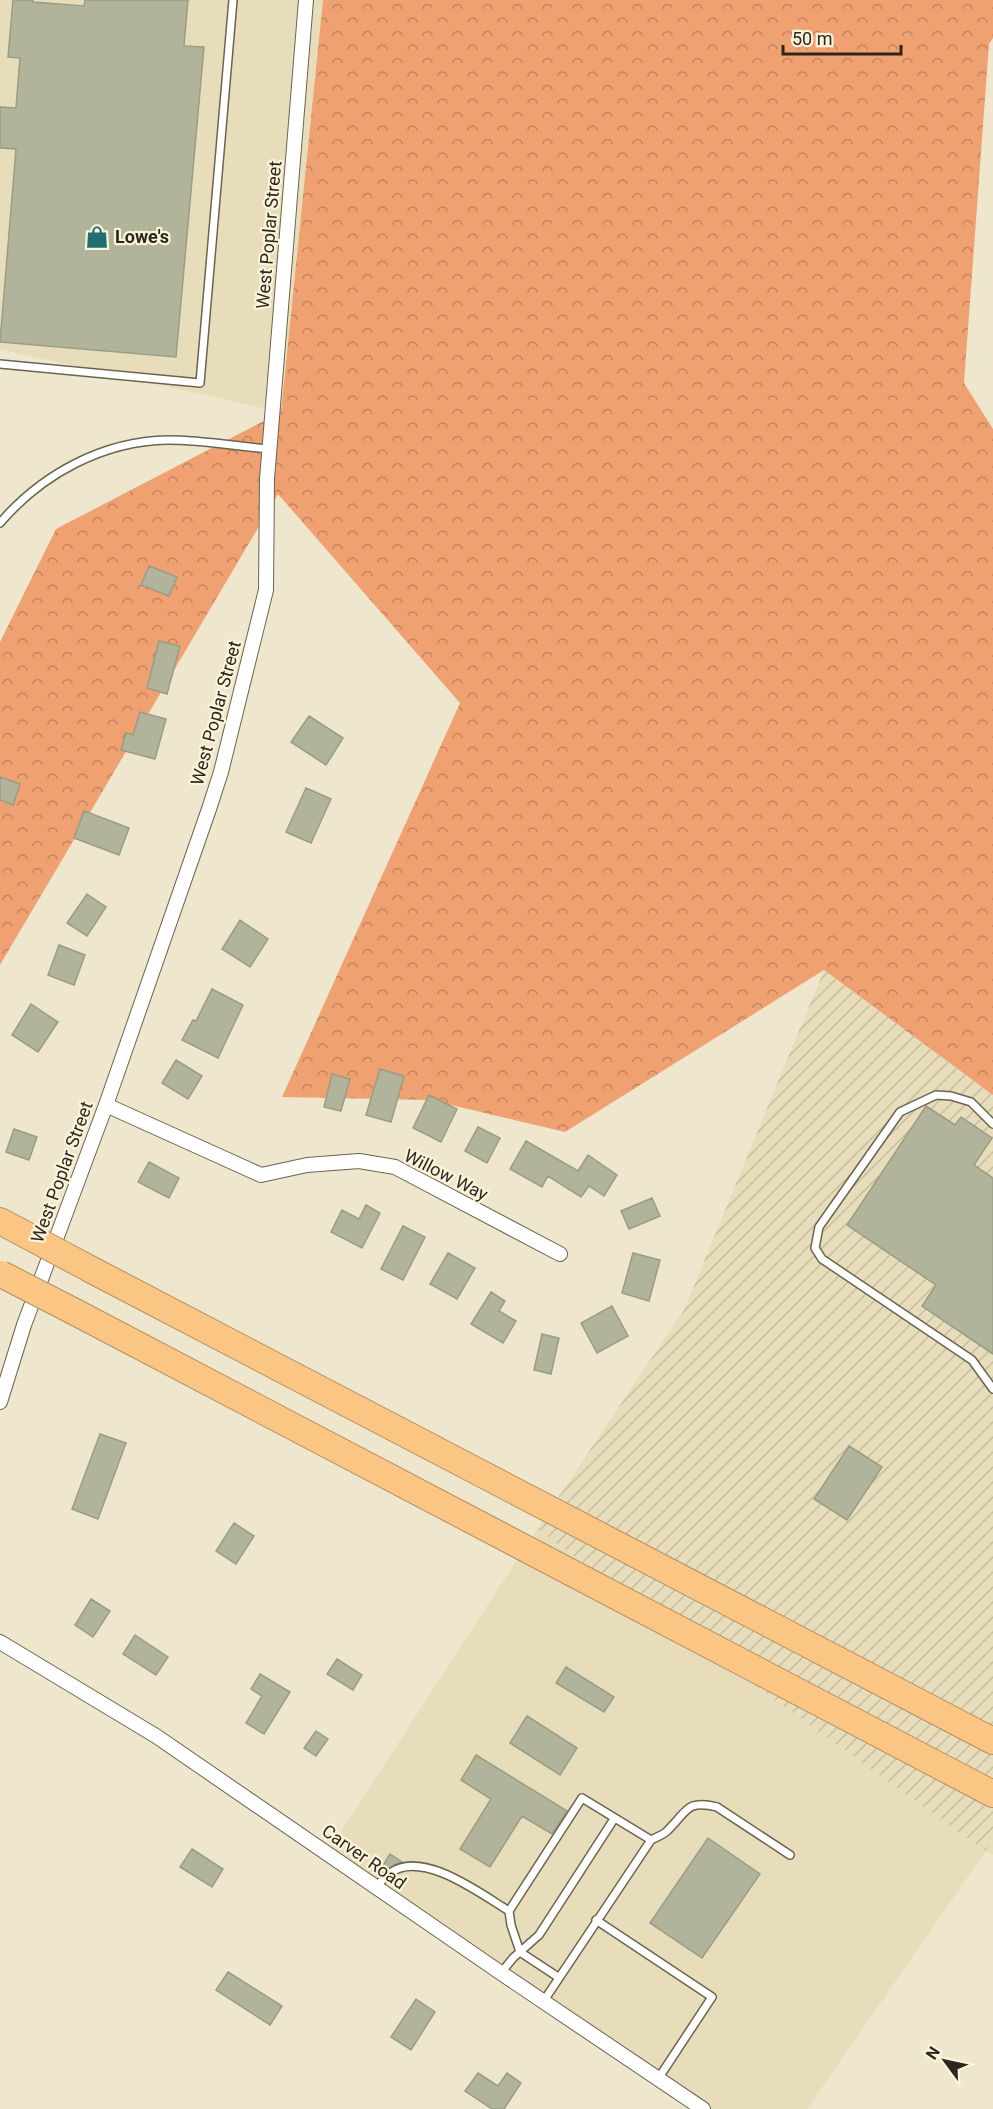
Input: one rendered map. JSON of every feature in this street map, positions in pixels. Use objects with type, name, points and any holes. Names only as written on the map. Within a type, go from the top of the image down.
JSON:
[{"type":"highway","points":[[9,1225],[993,1741]]},
{"type":"highway","points":[[0,1273],[993,1794]]},
{"type":"street","name":"West Poplar Street","points":[[0,1402],[24,1325],[106,1105],[221,772],[266,590],[269,449],[306,0]]},
{"type":"street","name":"Willow Way","points":[[106,1105],[261,1175],[307,1165],[359,1161],[395,1167],[560,1254]]},
{"type":"street","name":"Carver Road","points":[[0,1642],[156,1736],[501,1974],[703,2109]]},
{"type":"lane","points":[[0,364],[200,383],[233,0]]},
{"type":"lane","points":[[0,523],[46,479],[107,450],[137,443],[168,440],[269,449]]},
{"type":"lane","points":[[993,1124],[971,1102],[951,1096],[936,1095],[900,1112],[819,1227],[815,1248],[822,1258],[972,1360],[993,1389]]},
{"type":"lane","points":[[558,1977],[520,1952],[509,1911],[582,1798],[651,1840]]},
{"type":"lane","points":[[543,2002],[651,1840],[667,1832],[681,1813],[693,1805],[705,1803],[717,1806],[790,1855]]},
{"type":"lane","points":[[501,1974],[539,1935],[614,1819]]},
{"type":"lane","points":[[376,1886],[391,1872],[408,1867],[426,1868],[445,1874],[509,1911]]},
{"type":"lane","points":[[596,1920],[712,1997],[658,2079]]},
{"type":"shaded area","points":[[0,0],[323,0],[281,412],[0,349]]},
{"type":"shaded area","points":[[824,970],[993,1095],[993,1839],[985,1851],[537,1529],[684,1310]]},
{"type":"shaded area","points":[[537,1529],[985,1851],[993,1839],[993,1855],[985,1852],[807,2109],[706,2109],[327,1853]]},
{"type":"green space","points":[[323,0],[993,0],[993,38],[989,44],[964,383],[993,429],[993,1095],[824,970],[565,1132],[430,1100],[282,1097],[460,703],[278,494],[0,965],[0,642],[56,529],[281,412]]},
{"type":"building","name":"Lowe's","points":[[13,0],[84,6],[85,0],[188,0],[184,46],[204,47],[176,357],[0,342],[16,149],[0,148],[0,107],[16,108],[20,58],[8,57]]},
{"type":"building","points":[[149,566],[177,577],[169,596],[141,585]]},
{"type":"building","points":[[159,641],[180,646],[167,694],[147,688]]},
{"type":"building","points":[[140,712],[166,719],[155,759],[121,750],[126,733],[133,735]]},
{"type":"building","points":[[309,716],[343,738],[326,765],[291,742]]},
{"type":"building","points":[[0,777],[20,784],[13,805],[0,800]]},
{"type":"building","points":[[306,788],[331,799],[311,843],[286,832]]},
{"type":"building","points":[[84,811],[129,828],[119,855],[74,838]]},
{"type":"building","points":[[87,894],[106,907],[87,936],[67,923]]},
{"type":"building","points":[[240,920],[268,939],[250,967],[222,949]]},
{"type":"building","points":[[59,945],[85,955],[74,985],[48,975]]},
{"type":"building","points":[[212,989],[243,1005],[218,1058],[182,1040],[193,1020],[196,1021]]},
{"type":"building","points":[[31,1004],[58,1022],[38,1052],[12,1035]]},
{"type":"building","points":[[176,1060],[202,1076],[188,1099],[162,1083]]},
{"type":"building","points":[[380,1069],[404,1076],[391,1122],[366,1115]]},
{"type":"building","points":[[332,1074],[350,1079],[341,1111],[324,1107]]},
{"type":"building","points":[[429,1095],[457,1109],[441,1142],[413,1128]]},
{"type":"building","points":[[926,1106],[955,1125],[961,1117],[992,1138],[974,1165],[993,1178],[993,1354],[922,1306],[936,1285],[847,1225]]},
{"type":"building","points":[[478,1127],[500,1138],[487,1163],[465,1151]]},
{"type":"building","points":[[14,1129],[37,1137],[29,1160],[6,1152]]},
{"type":"building","points":[[526,1141],[578,1171],[588,1155],[617,1175],[604,1196],[589,1186],[581,1197],[548,1176],[542,1187],[510,1169]]},
{"type":"building","points":[[149,1162],[179,1178],[169,1198],[138,1182]]},
{"type":"building","points":[[652,1198],[660,1216],[629,1229],[621,1211]]},
{"type":"building","points":[[366,1205],[380,1213],[362,1248],[331,1232],[342,1210],[359,1219]]},
{"type":"building","points":[[403,1226],[425,1237],[403,1280],[381,1269]]},
{"type":"building","points":[[448,1253],[475,1268],[457,1299],[430,1284]]},
{"type":"building","points":[[633,1253],[660,1260],[649,1301],[622,1293]]},
{"type":"building","points":[[491,1292],[505,1301],[499,1311],[516,1321],[503,1343],[471,1324]]},
{"type":"building","points":[[612,1306],[628,1336],[597,1353],[581,1323]]},
{"type":"building","points":[[542,1334],[559,1338],[551,1374],[534,1370]]},
{"type":"building","points":[[100,1434],[126,1443],[98,1519],[72,1509]]},
{"type":"building","points":[[849,1446],[882,1467],[847,1520],[814,1499]]},
{"type":"building","points":[[234,1523],[254,1536],[236,1564],[216,1551]]},
{"type":"building","points":[[91,1599],[110,1611],[93,1637],[75,1625]]},
{"type":"building","points":[[135,1635],[168,1657],[156,1675],[123,1654]]},
{"type":"building","points":[[337,1659],[362,1675],[353,1690],[327,1674]]},
{"type":"building","points":[[566,1667],[614,1697],[604,1712],[556,1683]]},
{"type":"building","points":[[260,1674],[290,1692],[264,1734],[246,1723],[262,1696],[251,1689]]},
{"type":"building","points":[[527,1716],[577,1748],[560,1775],[510,1743]]},
{"type":"building","points":[[316,1731],[328,1739],[316,1756],[304,1748]]},
{"type":"building","points":[[476,1755],[567,1811],[552,1834],[522,1816],[490,1867],[460,1849],[491,1799],[461,1780]]},
{"type":"building","points":[[708,1838],[760,1874],[702,1958],[650,1923]]},
{"type":"building","points":[[192,1849],[223,1869],[212,1887],[180,1867]]},
{"type":"building","points":[[390,1854],[402,1862],[379,1872]]},
{"type":"building","points":[[228,1972],[282,2006],[270,2025],[216,1990]]},
{"type":"building","points":[[416,1999],[435,2012],[411,2050],[391,2037]]},
{"type":"building","points":[[478,2073],[498,2086],[507,2073],[521,2083],[504,2109],[492,2109],[465,2091]]},
{"type":"place","name":"Lowe's","points":[[97,237]]}]
